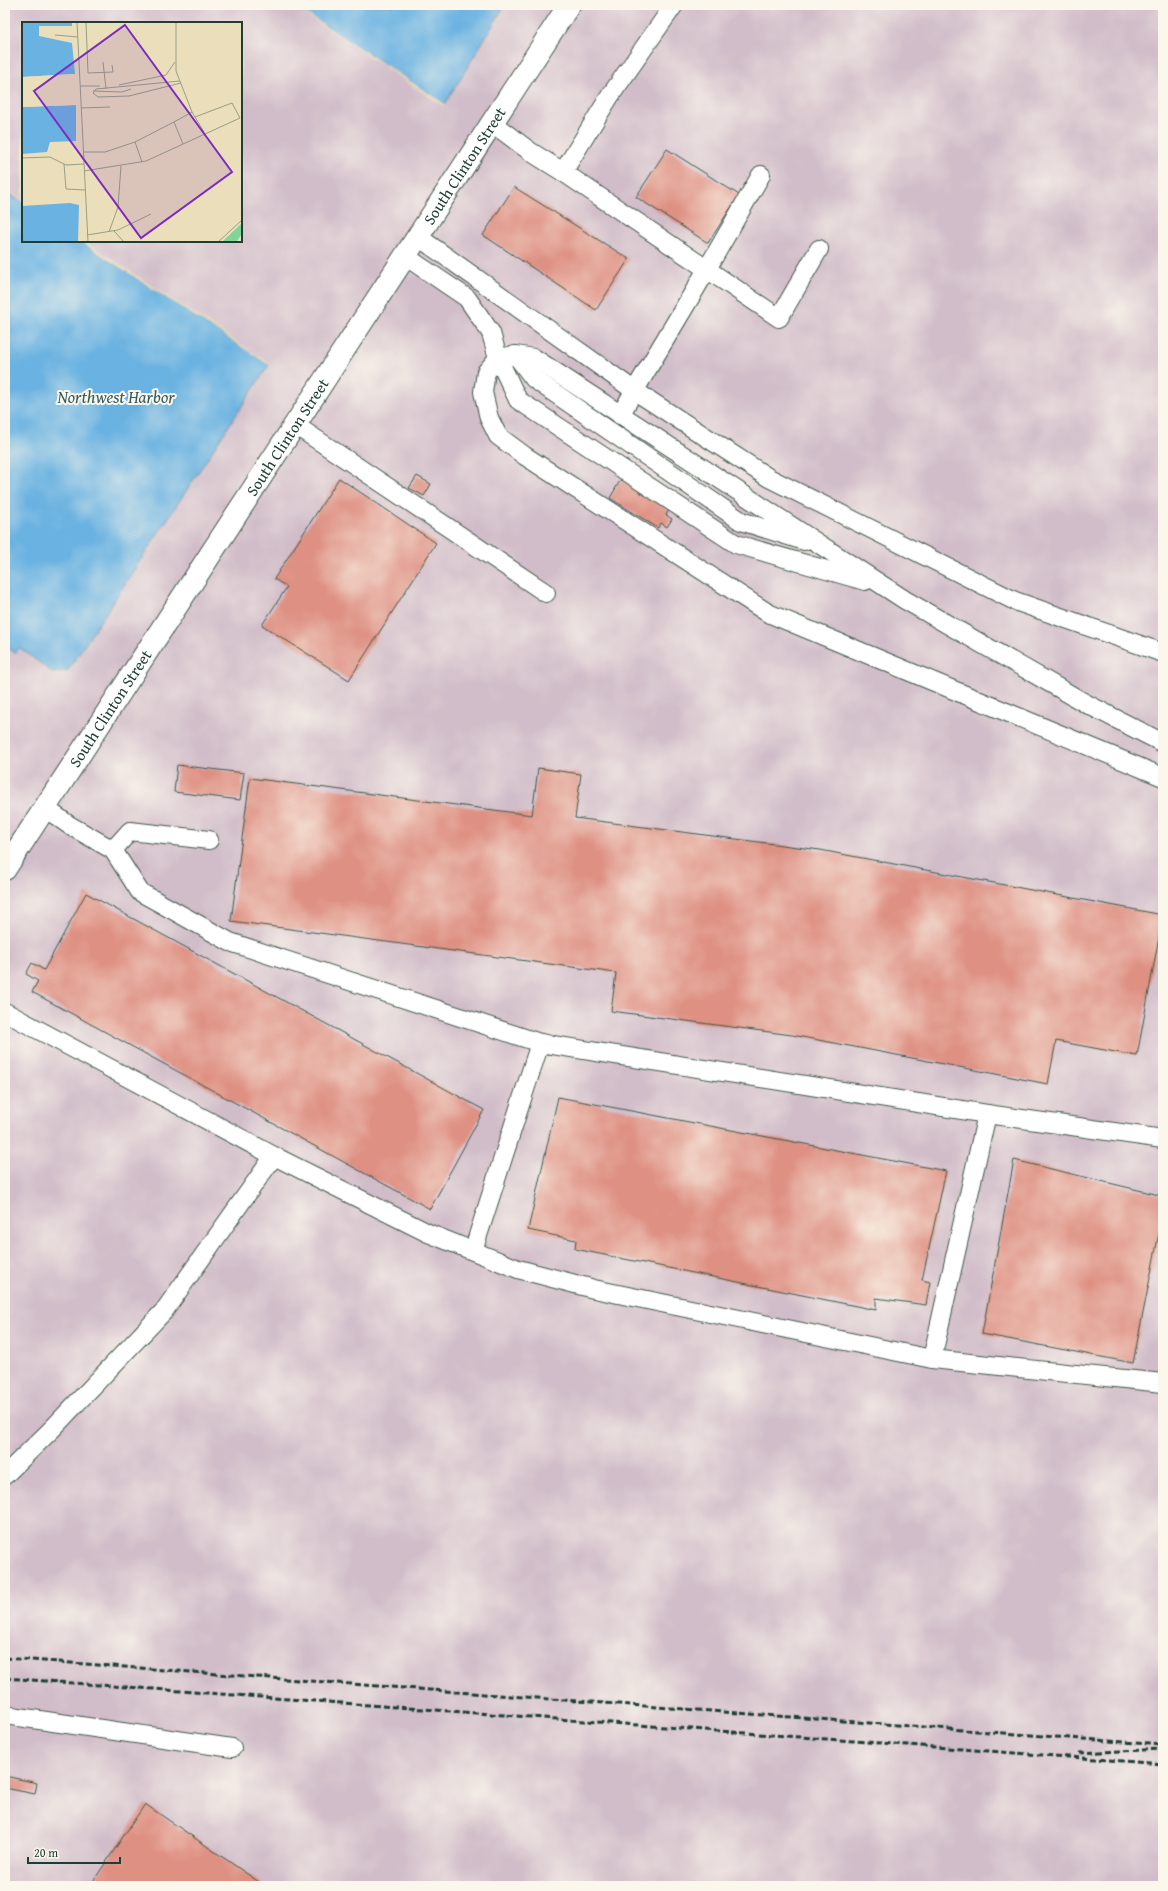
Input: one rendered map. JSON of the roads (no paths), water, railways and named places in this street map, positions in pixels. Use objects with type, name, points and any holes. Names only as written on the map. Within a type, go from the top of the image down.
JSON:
[{"type":"main road","name":"South Clinton Street","points":[[5,869],[569,5]]},
{"type":"lane","points":[[563,172],[610,96],[674,5]]},
{"type":"lane","points":[[492,123],[531,152],[779,318],[818,249]]},
{"type":"lane","points":[[620,414],[707,269],[760,175]]},
{"type":"lane","points":[[417,236],[634,391],[769,478],[1015,600],[1163,653]]},
{"type":"lane","points":[[405,256],[467,298],[491,333],[498,358],[518,400],[736,544],[884,586]]},
{"type":"lane","points":[[516,355],[534,379],[742,521],[827,549]]},
{"type":"lane","points":[[1163,743],[1085,703],[905,600],[534,358],[516,355],[498,358],[486,372],[484,392],[489,418],[498,436],[524,456],[768,613],[1163,776]]},
{"type":"lane","points":[[295,425],[546,593]]},
{"type":"lane","points":[[44,808],[69,826],[113,850],[140,892],[230,942],[540,1044],[987,1114],[1163,1139]]},
{"type":"lane","points":[[113,850],[130,831],[209,840]]},
{"type":"lane","points":[[5,1012],[274,1156],[428,1233],[518,1269],[594,1290],[932,1359],[1163,1383]]},
{"type":"lane","points":[[473,1251],[540,1044]]},
{"type":"lane","points":[[932,1359],[987,1114]]},
{"type":"lane","points":[[5,1475],[53,1428],[164,1311],[274,1156]]},
{"type":"lane","points":[[5,1716],[232,1748]]},
{"type":"water","points":[[294,5],[505,5],[445,104]]},
{"type":"water","name":"Northwest Harbor","points":[[5,192],[22,202],[22,242],[82,242],[269,365],[68,670],[53,673],[20,648],[15,653],[5,646]]},
{"type":"railway","points":[[5,1658],[1163,1745]]},
{"type":"railway","points":[[5,1678],[1163,1764]]},
{"type":"railway","points":[[1079,1753],[1163,1749]]}]
